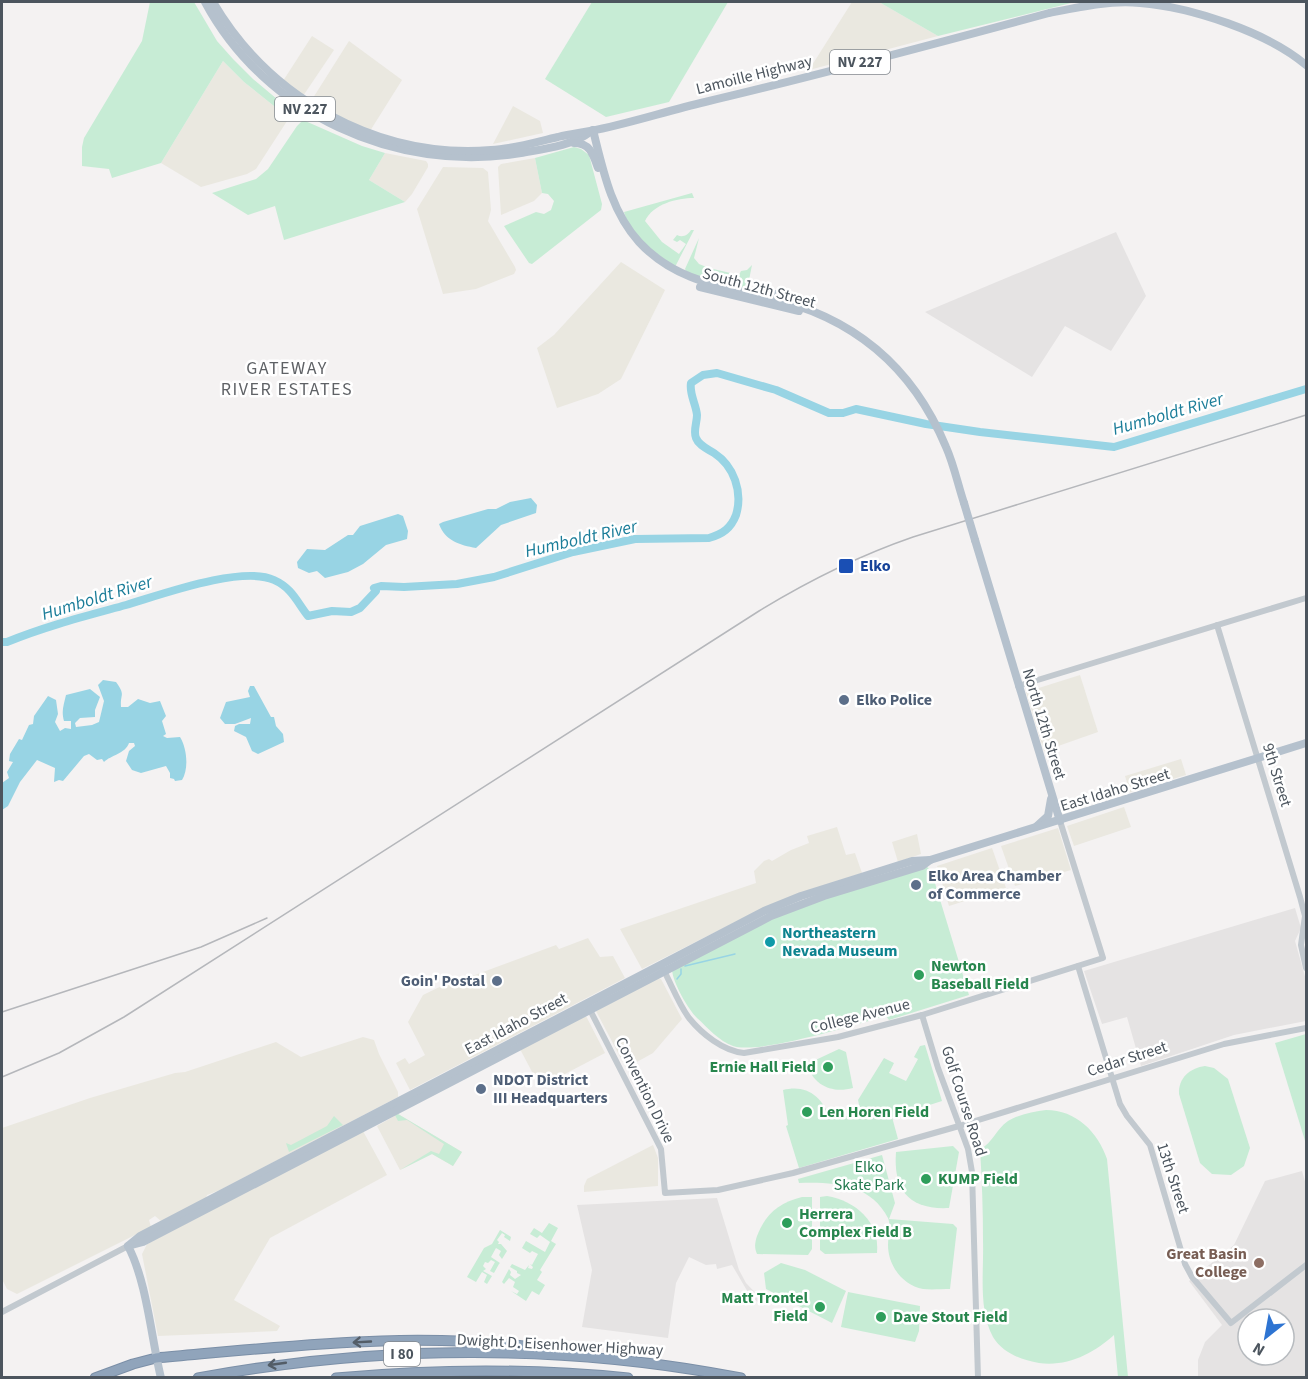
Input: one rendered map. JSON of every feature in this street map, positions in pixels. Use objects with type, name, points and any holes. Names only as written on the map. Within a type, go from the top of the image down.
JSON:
[{"type":"highway","points":[[95,1377],[156,1358],[297,1346],[416,1340],[523,1345],[608,1359]]},
{"type":"highway","name":"Dwight D. Eisenhower Highway","points":[[198,1377],[280,1364],[373,1355],[465,1353],[608,1359],[741,1377]]},
{"type":"highway","points":[[410,1377],[481,1370]]},
{"type":"highway","name":"Dwight D. Eisenhower Highway","points":[[336,1377],[481,1370],[561,1372],[628,1377]]},
{"type":"main road","name":"Lamoille Highway","points":[[205,2],[230,40],[265,78],[302,107],[352,134],[412,152],[465,158],[512,154],[552,146],[580,140],[592,131]]},
{"type":"main road","name":"Lamoille Highway","points":[[213,2],[239,40],[271,74],[316,108],[366,132],[414,146],[461,151],[490,150],[592,131],[1029,18],[1095,4],[1139,2],[1171,7],[1209,17],[1267,40],[1285,49],[1306,65]]},
{"type":"main road","name":"South 12th Street","points":[[592,131],[609,204],[625,232],[639,250],[658,266],[676,278],[702,288],[792,309],[822,319],[874,349],[915,390]]},
{"type":"main road","name":"South 12th Street","points":[[592,131],[614,202],[626,225],[640,244],[667,266],[687,277],[707,284],[791,303],[834,320],[864,339],[899,370],[930,414],[947,450],[1003,635]]},
{"type":"main road","points":[[552,146],[585,144],[592,151],[601,175]]},
{"type":"main road","name":"North 12th Street","points":[[1003,635],[1060,821]]},
{"type":"main road","name":"East Idaho Street","points":[[588,1006],[622,992],[739,923],[790,900],[912,861],[930,860],[1031,830],[1306,744]]},
{"type":"main road","points":[[1031,830],[1048,816],[1052,791]]},
{"type":"main road","name":"East Idaho Street","points":[[128,1246],[140,1236],[588,1006],[641,974],[662,967]]},
{"type":"main road","points":[[622,992],[626,986],[640,978],[641,974]]},
{"type":"main road","points":[[128,1246],[136,1263],[161,1377]]},
{"type":"street","points":[[1018,686],[1306,598]]},
{"type":"street","name":"9th Street","points":[[1217,625],[1305,916],[1300,945],[1306,968]]},
{"type":"street","name":"North 12th Street","points":[[1060,821],[1103,958]]},
{"type":"street","name":"College Avenue","points":[[662,967],[689,1018],[719,1045],[735,1052],[748,1053],[838,1037],[922,1015],[1103,958]]},
{"type":"street","name":"13th Street","points":[[1078,966],[1120,1104],[1126,1116],[1150,1145],[1188,1270],[1231,1323],[1306,1265]]},
{"type":"street","name":"Convention Drive","points":[[588,1006],[661,1149],[665,1193]]},
{"type":"street","name":"Golf Course Road","points":[[922,1015],[968,1149],[974,1184],[978,1377]]},
{"type":"street","name":"Cedar Street","points":[[665,1193],[718,1190],[750,1183],[959,1126],[1224,1044],[1306,1028]]},
{"type":"street","name":"East Idaho Street","points":[[2,1312],[128,1246]]},
{"type":"shaded area","points":[[852,2],[879,2],[938,36],[809,70]]},
{"type":"shaded area","points":[[312,36],[334,50],[303,96],[283,81]]},
{"type":"shaded area","points":[[349,41],[402,80],[370,131],[343,120],[314,102],[313,98]]},
{"type":"shaded area","points":[[223,61],[244,82],[289,118],[256,169],[247,174],[201,187],[161,163]]},
{"type":"shaded area","points":[[513,106],[540,121],[543,133],[493,144]]},
{"type":"shaded area","points":[[385,153],[426,161],[428,164],[412,194],[405,202],[369,180]]},
{"type":"shaded area","points":[[535,158],[542,193],[534,201],[501,215],[498,167],[501,164]]},
{"type":"shaded area","points":[[443,167],[483,168],[488,172],[491,210],[488,221],[515,267],[514,274],[476,289],[443,294],[417,209]]},
{"type":"shaded area","points":[[1116,232],[1146,296],[1111,351],[1065,326],[1032,377],[925,312]]},
{"type":"shaded area","points":[[621,262],[665,290],[621,379],[598,394],[557,408],[537,348],[554,335]]},
{"type":"shaded area","points":[[1080,675],[1098,732],[1044,751],[1026,692]]},
{"type":"shaded area","points":[[1181,759],[1186,775],[1130,792],[1125,776]]},
{"type":"shaded area","points":[[1124,807],[1131,827],[1074,846],[1067,826]]},
{"type":"shaded area","points":[[837,827],[846,855],[855,853],[862,873],[767,906],[642,969],[620,929],[756,883],[754,871],[764,861],[769,859],[772,861],[809,843],[807,836]]},
{"type":"shaded area","points":[[1058,828],[1071,870],[1015,886],[1001,846]]},
{"type":"shaded area","points":[[917,834],[921,854],[898,862],[892,842]]},
{"type":"shaded area","points":[[992,848],[1006,888],[949,906],[937,866]]},
{"type":"shaded area","points":[[1295,908],[1301,928],[1295,941],[1306,980],[1306,1021],[1234,1035],[1141,1066],[1127,1017],[1102,1024],[1084,971]]},
{"type":"shaded area","points":[[588,938],[600,957],[613,956],[625,978],[410,1090],[396,1063],[405,1058],[409,1064],[425,1055],[408,1022],[423,995],[458,978],[464,979],[556,945],[559,949]]},
{"type":"shaded area","points":[[658,978],[661,979],[682,1019],[653,1053],[626,1068],[596,1011]]},
{"type":"shaded area","points":[[586,1016],[605,1053],[540,1087],[520,1049]]},
{"type":"shaded area","points":[[363,1037],[374,1040],[398,1092],[398,1097],[161,1221],[155,1216],[149,1220],[151,1227],[17,1294],[7,1289],[2,1279],[2,1128],[90,1098],[185,1072],[276,1042],[301,1057]]},
{"type":"shaded area","points":[[398,1114],[462,1152],[453,1166],[432,1154],[400,1170],[377,1126]]},
{"type":"shaded area","points":[[363,1131],[387,1175],[270,1238],[234,1300],[280,1326],[277,1331],[158,1336],[142,1254],[147,1244]]},
{"type":"shaded area","points":[[653,1145],[658,1158],[658,1186],[584,1192],[587,1179]]},
{"type":"shaded area","name":"Great Basin College","points":[[1302,1171],[1306,1185],[1306,1377],[1198,1377],[1198,1360],[1205,1342],[1222,1325],[1189,1281],[1234,1245],[1265,1181]]},
{"type":"shaded area","points":[[717,1198],[739,1270],[746,1283],[768,1306],[760,1304],[749,1294],[732,1265],[717,1269],[716,1264],[706,1265],[689,1257],[676,1283],[668,1338],[582,1327],[592,1270],[577,1205]]},
{"type":"green space","points":[[150,2],[194,2],[217,41],[253,79],[290,110],[289,118],[244,82],[223,61],[161,163],[112,178],[109,169],[82,166],[84,138],[142,41]]},
{"type":"green space","points":[[592,2],[728,2],[669,102],[606,117],[545,79]]},
{"type":"green space","points":[[879,2],[1075,2],[938,36]]},
{"type":"green space","points":[[303,120],[362,146],[385,153],[369,180],[405,202],[284,240],[275,206],[248,215],[212,193],[256,179],[268,169]]},
{"type":"green space","points":[[574,147],[589,155],[602,204],[601,210],[532,264],[529,263],[504,226],[536,212],[544,214],[551,210],[554,201],[548,194],[542,193],[535,158]]},
{"type":"green space","points":[[692,193],[694,198],[666,203],[654,210],[645,221],[662,242],[679,254],[686,244],[680,240],[677,242],[673,240],[677,235],[687,235],[694,230],[675,267],[638,236],[624,212]]},
{"type":"green space","points":[[699,238],[694,258],[699,264],[739,275],[741,271],[747,270],[752,265],[747,290],[705,280],[686,271]]},
{"type":"green space","points":[[927,867],[931,870],[969,995],[889,1020],[886,1016],[785,1043],[746,1048],[733,1046],[718,1038],[693,1014],[675,982],[672,970],[787,911]]},
{"type":"green space","points":[[1306,1034],[1306,1144],[1275,1043]]},
{"type":"green space","points":[[925,1045],[942,1101],[892,1117],[898,1139],[799,1168],[786,1126],[788,1125],[783,1090],[799,1089],[812,1093],[823,1104],[830,1118],[861,1114],[858,1100],[884,1058],[894,1063],[889,1073],[906,1081],[918,1059],[914,1057],[920,1046]]},
{"type":"green space","name":"Ernie Hall Field","points":[[839,1049],[846,1052],[853,1088],[845,1090],[824,1086],[814,1077],[807,1064]]},
{"type":"green space","points":[[1205,1066],[1214,1068],[1228,1079],[1250,1148],[1244,1166],[1231,1175],[1212,1174],[1200,1163],[1179,1094],[1179,1088],[1186,1075],[1194,1069]]},
{"type":"green space","points":[[1046,1110],[1067,1114],[1084,1124],[1098,1140],[1107,1159],[1128,1377],[1118,1377],[1114,1335],[1089,1353],[1070,1361],[1050,1364],[1019,1358],[1007,1351],[997,1343],[988,1326],[983,1290],[980,1149],[1008,1121],[1036,1111]]},
{"type":"green space","points":[[398,1114],[462,1152],[453,1166],[432,1154],[400,1170],[431,1151],[439,1154],[444,1144],[407,1120],[398,1121],[395,1115]]},
{"type":"green space","points":[[334,1116],[343,1125],[289,1152],[286,1143],[291,1145],[327,1126]]},
{"type":"green space","name":"KUMP Field","points":[[953,1146],[959,1152],[949,1208],[923,1205],[906,1195],[897,1177],[896,1152]]},
{"type":"green space","name":"Elko Skate Park","points":[[882,1155],[895,1203],[889,1219],[953,1224],[957,1228],[950,1289],[915,1287],[903,1279],[894,1267],[889,1252],[888,1218],[871,1198],[861,1191],[837,1184],[799,1183],[798,1179]]},
{"type":"green space","points":[[827,1196],[847,1203],[864,1214],[874,1231],[877,1253],[825,1254],[820,1250],[820,1197]]},
{"type":"green space","name":"Herrera Complex Field B","points":[[802,1197],[812,1197],[812,1249],[808,1255],[757,1254],[755,1245],[757,1236],[769,1215],[787,1202]]},
{"type":"green space","points":[[549,1223],[558,1228],[551,1241],[556,1244],[540,1270],[542,1272],[537,1280],[545,1285],[539,1295],[532,1291],[526,1301],[511,1291],[517,1294],[519,1291],[513,1287],[515,1282],[509,1278],[504,1284],[502,1282],[509,1269],[510,1275],[515,1279],[521,1275],[510,1267],[512,1264],[525,1270],[529,1265],[528,1268],[532,1269],[530,1264],[532,1265],[538,1254],[532,1251],[530,1253],[522,1248],[526,1241],[545,1252],[550,1242],[540,1235],[537,1238],[530,1234],[534,1228],[542,1233]]},
{"type":"green space","points":[[500,1230],[511,1237],[510,1241],[502,1233],[497,1240],[498,1244],[501,1244],[507,1251],[502,1259],[499,1255],[501,1251],[496,1248],[491,1257],[500,1263],[494,1273],[490,1271],[495,1262],[491,1260],[488,1263],[485,1262],[483,1266],[486,1269],[483,1271],[492,1276],[487,1284],[484,1282],[487,1275],[482,1272],[476,1282],[467,1277],[484,1248],[492,1244]]},
{"type":"green space","name":"Matt Trontel Field","points":[[781,1263],[805,1270],[846,1291],[832,1323],[766,1289],[764,1273]]},
{"type":"green space","name":"Dave Stout Field","points":[[848,1292],[920,1306],[919,1331],[915,1342],[841,1327]]},
{"type":"water","points":[[531,498],[537,505],[536,513],[501,525],[476,548],[459,544],[449,538],[439,524],[488,509],[496,509],[510,502]]},
{"type":"water","points":[[398,514],[403,516],[408,531],[407,539],[386,545],[363,564],[348,572],[325,578],[317,571],[309,573],[298,568],[297,562],[307,549],[325,550],[348,535],[353,535],[360,526]]},
{"type":"water","points":[[103,680],[116,682],[122,692],[121,707],[128,707],[138,699],[150,703],[160,701],[166,716],[162,721],[166,734],[163,736],[180,737],[184,747],[186,764],[182,780],[175,781],[170,778],[166,766],[141,773],[132,770],[126,761],[129,751],[135,746],[134,743],[129,743],[124,750],[104,762],[89,754],[84,756],[63,781],[54,782],[55,768],[37,760],[20,782],[8,806],[2,810],[2,783],[9,778],[7,772],[13,762],[9,761],[10,754],[19,739],[22,740],[29,725],[33,724],[34,716],[48,696],[56,700],[58,714],[55,722],[60,731],[65,728],[71,729],[71,721],[64,721],[63,717],[66,695],[90,689],[100,697],[95,717],[80,718],[75,723],[76,727],[92,725],[99,722],[104,701],[98,685]]},
{"type":"water","points":[[250,686],[254,686],[271,717],[274,717],[276,726],[283,734],[284,742],[258,754],[252,751],[246,737],[234,731],[235,726],[239,724],[250,724],[251,718],[235,724],[225,724],[220,718],[226,702],[250,697],[248,691]]},
{"type":"waterway","name":"Humboldt River","points":[[2,642],[179,589],[242,576],[260,576],[280,583],[290,591],[308,616],[332,611],[351,612],[360,608],[376,591],[374,588],[381,586],[457,584],[494,577],[573,552],[635,539],[709,538],[726,530],[732,524],[736,515],[738,497],[732,472],[721,458],[699,443],[695,435],[697,415],[691,383],[703,375],[717,373],[776,390],[829,413],[843,413],[856,409],[926,424],[980,432],[1114,447],[1306,389]]},
{"type":"waterway","points":[[685,966],[735,954]]},
{"type":"waterway","points":[[677,979],[681,974],[681,969]]},
{"type":"railway","points":[[2,1077],[59,1053],[124,1017],[759,611],[815,579],[873,552],[913,537],[1306,415]]},
{"type":"railway","points":[[2,1012],[201,947],[267,918]]},
{"type":"place","name":"Elko","points":[[846,566]]},
{"type":"place","name":"Elko Police","points":[[844,700]]},
{"type":"place","name":"Elko Area Chamber of Commerce","points":[[916,885]]},
{"type":"place","name":"Northeastern Nevada Museum","points":[[770,942]]},
{"type":"place","name":"Newton Baseball Field","points":[[919,975]]},
{"type":"place","name":"Goin' Postal","points":[[497,981]]},
{"type":"place","name":"Ernie Hall Field","points":[[828,1067]]},
{"type":"place","name":"NDOT District III Headquarters","points":[[481,1089]]},
{"type":"place","name":"Len Horen Field","points":[[807,1112]]},
{"type":"place","name":"KUMP Field","points":[[926,1179]]},
{"type":"place","name":"Herrera Complex Field B","points":[[787,1223]]},
{"type":"place","name":"Great Basin College","points":[[1259,1263]]},
{"type":"place","name":"Matt Trontel Field","points":[[820,1307]]},
{"type":"place","name":"Dave Stout Field","points":[[881,1317]]},
{"type":"district","name":"GATEWAY RIVER ESTATES","points":[[287,378]]}]
